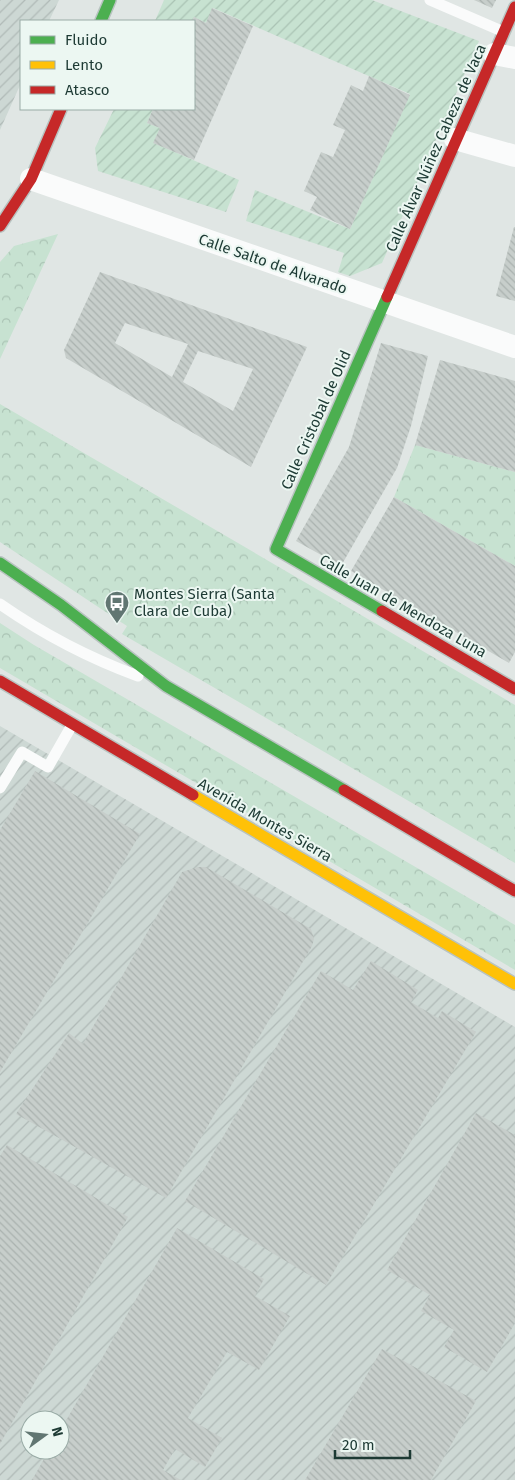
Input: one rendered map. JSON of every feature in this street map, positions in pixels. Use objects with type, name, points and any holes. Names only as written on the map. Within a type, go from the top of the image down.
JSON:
[{"type":"main road","points":[[101,20],[110,0]]},
{"type":"main road","name":"Calle Álvar Núñez Cabeza de Vaca","points":[[384,302],[456,140],[505,56],[504,32],[515,7]]},
{"type":"main road","points":[[0,226],[31,179],[62,110]]},
{"type":"main road","points":[[0,208],[31,179]]},
{"type":"main road","name":"Calle Cristobal de Olid","points":[[276,549],[384,302]]},
{"type":"main road","name":"Calle Juan de Mendoza Luna","points":[[276,549],[515,689]]},
{"type":"main road","points":[[0,563],[61,605],[166,686],[515,891]]},
{"type":"main road","name":"Avenida Montes Sierra","points":[[1,683],[515,984]]},
{"type":"street","points":[[456,140],[515,156]]},
{"type":"street","name":"Calle Salto de Alvarado","points":[[31,179],[515,347]]},
{"type":"lane","points":[[430,0],[504,32]]},
{"type":"lane","points":[[0,604],[44,633],[97,661],[166,686]]},
{"type":"lane","points":[[0,788],[22,752],[48,767],[72,725]]},
{"type":"shaded area","points":[[0,0],[59,0],[49,20],[20,20],[20,85],[0,130]]},
{"type":"shaded area","points":[[0,726],[515,1027],[515,1480],[0,1480]]},
{"type":"green space","points":[[164,0],[372,0],[479,41],[382,263],[350,276],[338,272],[344,253],[246,221],[255,190],[350,229],[410,94],[213,8],[206,23],[194,17],[192,20],[155,20]]},
{"type":"green space","points":[[114,110],[153,110],[147,123],[160,128],[154,143],[239,180],[226,212],[98,171],[95,148]]},
{"type":"green space","points":[[58,234],[0,359],[0,262],[14,246]]},
{"type":"green space","points":[[0,404],[515,705],[515,863],[122,634],[127,626],[0,542]]},
{"type":"green space","points":[[415,445],[515,472],[515,566],[394,497]]},
{"type":"green space","points":[[0,623],[34,645],[515,925],[515,970],[0,668]]},
{"type":"building","points":[[474,0],[496,0],[492,8]]},
{"type":"building","points":[[212,8],[253,26],[194,160],[153,143],[160,128],[147,123],[153,110],[195,110],[195,20],[192,20],[194,17],[206,23]]},
{"type":"building","points":[[369,76],[410,95],[350,229],[310,210],[317,197],[304,191],[321,152],[333,157],[345,130],[333,125],[351,85],[363,91]]},
{"type":"building","points":[[515,227],[515,301],[496,296]]},
{"type":"building","points":[[100,272],[307,347],[251,467],[66,358],[64,350]],"holes":[[[125,323],[188,344],[172,377],[115,343]],[[198,351],[253,369],[233,411],[183,382]]]},
{"type":"building","points":[[381,343],[428,356],[411,426],[397,468],[341,566],[296,541],[349,447]]},
{"type":"building","points":[[440,360],[515,381],[515,472],[415,445]]},
{"type":"building","points":[[394,497],[515,566],[515,652],[509,663],[351,571]]},
{"type":"building","points":[[35,771],[140,834],[0,1072],[0,830]]},
{"type":"building","points":[[198,867],[206,867],[311,929],[314,939],[312,946],[166,1198],[16,1114],[69,1033],[83,1044],[182,872]]},
{"type":"building","points":[[371,961],[418,990],[411,1002],[438,1018],[442,1011],[476,1032],[326,1285],[185,1201],[321,971],[353,990]]},
{"type":"building","points":[[476,1113],[515,1135],[515,1323],[487,1372],[444,1347],[454,1330],[421,1311],[430,1295],[387,1270]]},
{"type":"building","points":[[7,1145],[128,1217],[0,1444],[0,1156]]},
{"type":"building","points":[[177,1228],[264,1279],[255,1296],[290,1316],[259,1370],[227,1352],[188,1418],[222,1438],[205,1467],[175,1449],[163,1470],[181,1480],[32,1480],[43,1460],[70,1460],[70,1414]]},
{"type":"building","points":[[382,1349],[476,1401],[431,1480],[305,1480]]},
{"type":"traffic: fast","points":[[101,20],[110,0]]},
{"type":"traffic: fast","points":[[382,611],[276,549],[387,297]]},
{"type":"traffic: fast","points":[[0,563],[61,605],[166,686],[344,790]]},
{"type":"traffic: slow","points":[[193,795],[515,984]]},
{"type":"traffic: jam","points":[[387,297],[515,7]]},
{"type":"traffic: jam","points":[[0,226],[31,179],[61,110]]},
{"type":"traffic: jam","points":[[382,611],[515,689]]},
{"type":"traffic: jam","points":[[0,681],[193,795]]},
{"type":"traffic: jam","points":[[344,790],[515,891]]},
{"type":"place","name":"Montes Sierra (Santa Clara de Cuba)","points":[[117,624]]}]
